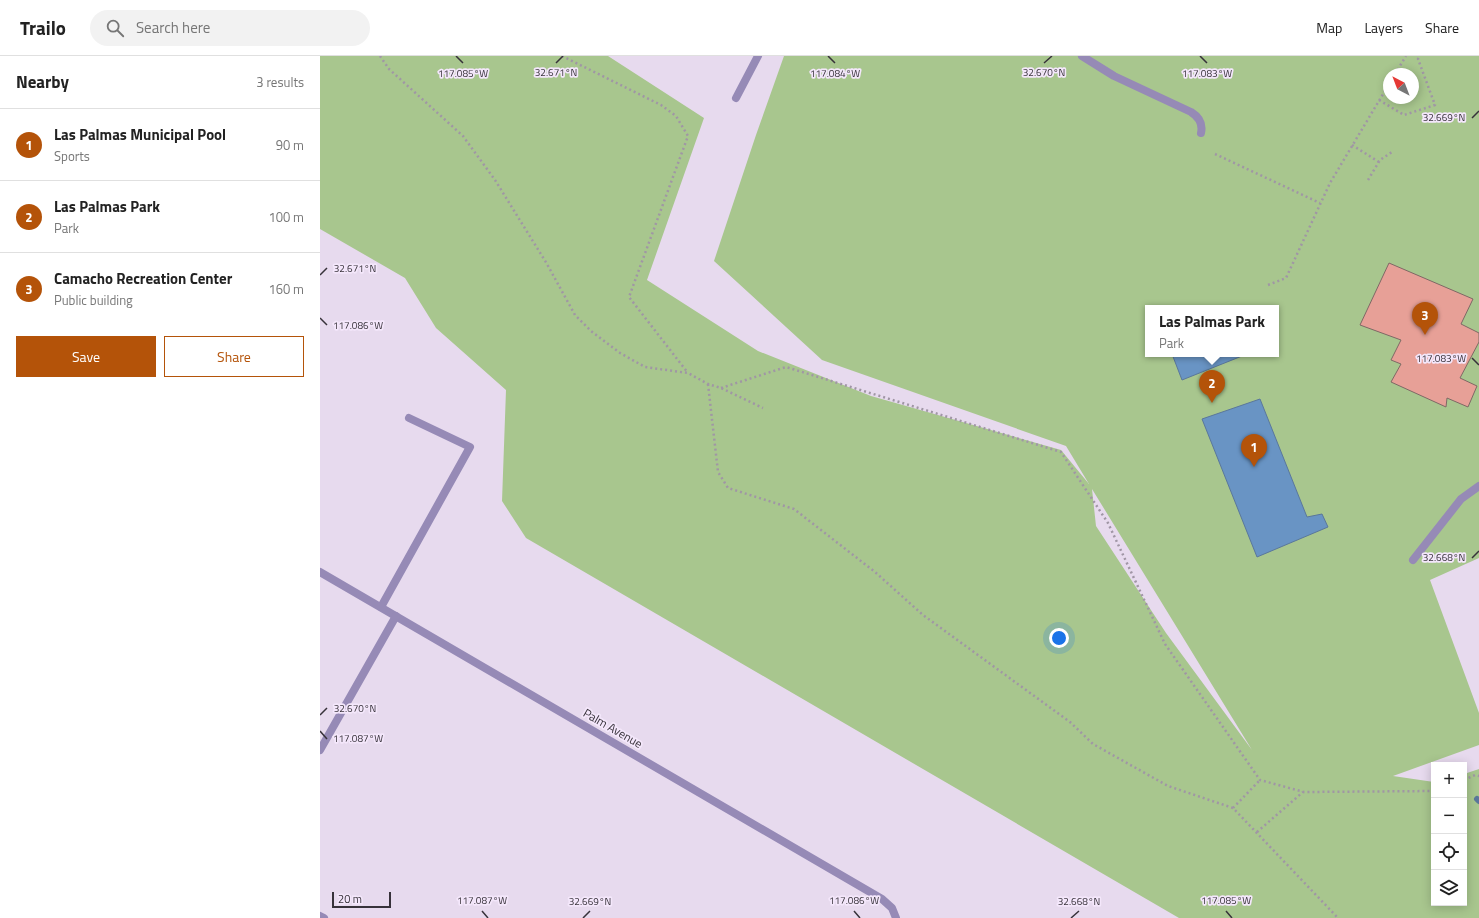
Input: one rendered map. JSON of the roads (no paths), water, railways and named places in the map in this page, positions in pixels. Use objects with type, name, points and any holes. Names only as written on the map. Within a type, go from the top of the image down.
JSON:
[{"type":"street","points":[[736,98],[758,56]]},
{"type":"street","points":[[1082,56],[1114,76],[1191,112],[1200,121],[1202,128],[1201,133]]},
{"type":"street","points":[[381,607],[470,447],[409,418]]},
{"type":"street","points":[[1413,560],[1461,499],[1479,486]]},
{"type":"street","name":"Palm Avenue","points":[[320,572],[882,899],[892,908],[896,918]]},
{"type":"street","points":[[320,749],[396,616]]},
{"type":"street","points":[[320,916],[324,918]]},
{"type":"water","points":[[1173,357],[1240,357],[1182,380]]},
{"type":"water","points":[[1260,399],[1307,517],[1322,514],[1328,527],[1257,557],[1202,419]]},
{"type":"place","name":"Camacho Recreation Center","points":[[1425,335]]},
{"type":"place","name":"Las Palmas Park","points":[[1212,403]]},
{"type":"place","name":"Las Palmas Municipal Pool","points":[[1254,467]]}]
